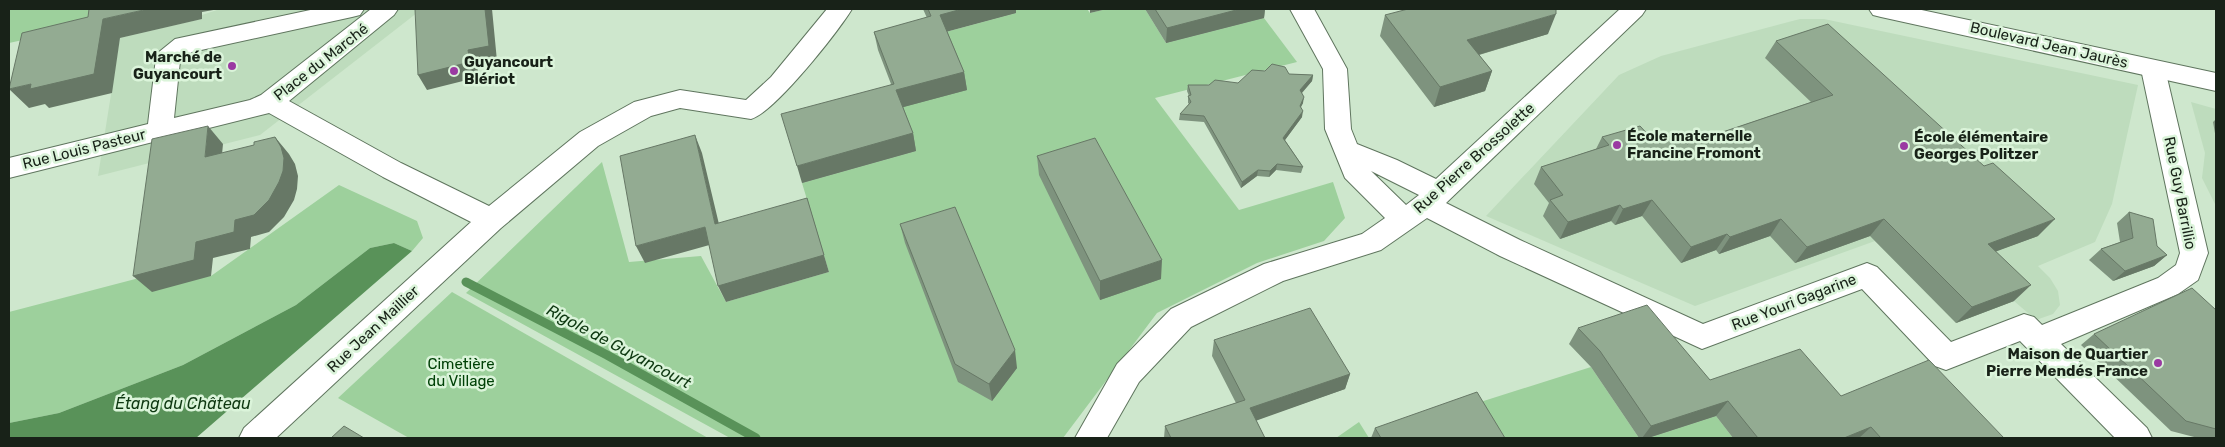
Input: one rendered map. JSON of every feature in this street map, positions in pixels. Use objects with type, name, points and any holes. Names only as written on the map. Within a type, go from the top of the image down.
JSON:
[{"type":"street","name":"Place du Marché","points":[[352,9],[184,45],[168,58],[160,131],[256,108],[270,102],[386,9]]},
{"type":"street","name":"Rue Jean Maillier","points":[[255,438],[491,220],[589,139],[643,109],[680,100],[751,110],[780,82],[840,9]]},
{"type":"street","points":[[1302,9],[1335,69],[1338,129],[1354,171],[1404,220]]},
{"type":"street","name":"Rue Pierre Brossolette","points":[[1091,438],[1128,373],[1180,318],[1274,272],[1371,242],[1404,220],[1432,199],[1634,9]]},
{"type":"street","name":"Boulevard Jean Jaurès","points":[[1881,9],[2216,82]]},
{"type":"street","name":"Rue Guy Barrillio","points":[[2038,340],[2168,286],[2188,272],[2194,254],[2153,69]]},
{"type":"street","points":[[270,102],[392,170],[491,220]]},
{"type":"street","name":"Rue Louis Pasteur","points":[[9,168],[160,131]]},
{"type":"street","name":"Rue Youri Gagarine","points":[[1345,150],[1388,167],[1432,199],[1510,248],[1702,337],[1867,275],[1946,357],[2024,326],[2136,438]]},
{"type":"shaded area","name":"Marché de Guyancourt","points":[[220,9],[422,9],[260,135],[98,176],[120,38],[201,19],[202,15]]},
{"type":"shaded area","name":"École élémentaire Georges Politzer","points":[[1800,19],[1824,19],[2138,85],[2112,204],[2095,242],[2038,266],[2050,278],[2058,291],[2060,305],[2053,314],[2036,320],[2014,301],[1956,323],[1875,241],[1695,306],[1486,216],[1619,75],[1661,56]]},
{"type":"shaded area","points":[[2191,102],[2216,109],[2216,206],[2202,178],[2205,153]]},
{"type":"green space","points":[[9,9],[104,9],[100,32],[41,36],[9,43]]},
{"type":"green space","points":[[1015,9],[1087,9],[1090,13],[1107,9],[1145,9],[1166,43],[1264,18],[1297,62],[1155,98],[1239,210],[1333,182],[1345,218],[1324,241],[1257,263],[1157,313],[1063,438],[730,438],[466,293],[602,162],[629,262],[701,256],[726,302],[829,272],[802,183],[916,151],[900,108],[942,33],[1016,13]]},
{"type":"green space","points":[[339,185],[417,221],[423,238],[412,251],[394,243],[370,248],[296,305],[183,365],[59,413],[9,423],[9,312],[143,277],[211,276]]},
{"type":"green space","name":"Cimetière du Village","points":[[452,292],[708,438],[409,438],[338,398]]},
{"type":"green space","points":[[1591,367],[1639,438],[1490,438],[1471,405]]},
{"type":"green space","points":[[1716,416],[1733,438],[1648,438]]},
{"type":"green space","points":[[1359,422],[1369,438],[1336,438]]},
{"type":"water","name":"Étang du Château","points":[[394,243],[412,251],[196,438],[9,438],[9,423],[59,413],[183,365],[296,305],[370,248]]},
{"type":"building","points":[[89,9],[148,9],[103,19],[94,74],[30,89],[31,84],[9,89],[22,33],[88,17]]},
{"type":"building","points":[[415,9],[485,9],[489,46],[468,50],[470,62],[418,75]]},
{"type":"building","points":[[928,9],[962,9],[940,15],[964,72],[896,90],[913,133],[797,166],[781,114],[894,84],[874,32],[931,16]]},
{"type":"building","points":[[1155,9],[1240,9],[1167,28]]},
{"type":"building","points":[[1408,9],[1556,9],[1556,14],[1467,40],[1492,71],[1440,87],[1385,15]]},
{"type":"building","points":[[1828,24],[1984,166],[1993,163],[2055,219],[1988,244],[2031,285],[1972,307],[1884,219],[1807,247],[1781,219],[1730,237],[1727,234],[1691,247],[1652,200],[1623,209],[1620,205],[1568,222],[1550,200],[1563,195],[1541,167],[1609,145],[1602,137],[1640,126],[1654,141],[1678,134],[1687,144],[1833,95],[1776,41]]},
{"type":"building","points":[[1272,64],[1285,67],[1289,74],[1313,75],[1300,90],[1304,97],[1300,106],[1303,111],[1283,138],[1303,167],[1277,164],[1270,171],[1258,170],[1242,182],[1204,116],[1180,114],[1191,102],[1188,96],[1191,95],[1188,85],[1209,85],[1215,80],[1238,83],[1252,70],[1265,71]]},
{"type":"building","points":[[208,126],[205,157],[254,145],[254,142],[275,137],[281,147],[284,158],[283,171],[279,182],[269,200],[254,215],[235,220],[234,232],[196,242],[194,260],[133,276],[152,139]]},
{"type":"building","points":[[695,135],[715,224],[807,198],[824,255],[718,286],[705,227],[636,246],[620,156]]},
{"type":"building","points":[[1095,138],[1162,260],[1100,281],[1037,156]]},
{"type":"building","points":[[955,207],[1015,350],[989,384],[955,364],[900,224]]},
{"type":"building","points":[[2129,212],[2153,219],[2157,246],[2167,255],[2125,271],[2101,249],[2133,238]]},
{"type":"building","name":"Maison de Quartier Pierre Mendés France","points":[[2192,288],[2216,310],[2216,429],[2186,421],[2094,334]]},
{"type":"building","points":[[1647,305],[1710,380],[1800,349],[1841,396],[1929,360],[2004,438],[1881,438],[1871,427],[1844,438],[1758,438],[1728,401],[1651,426],[1600,351],[1578,328]]},
{"type":"building","points":[[1310,308],[1350,374],[1250,408],[1265,438],[1171,438],[1165,426],[1245,400],[1214,340]]},
{"type":"building","points":[[1477,392],[1505,438],[1381,438],[1375,428]]},
{"type":"building","points":[[344,426],[364,438],[331,438]]},
{"type":"waterway","name":"Rigole de Guyancourt","points":[[466,282],[607,355],[756,438]]},
{"type":"place","name":"Marché de Guyancourt","points":[[232,66]]},
{"type":"place","name":"Guyancourt Blériot","points":[[454,71]]},
{"type":"place","name":"École maternelle Francine Fromont","points":[[1617,145]]},
{"type":"place","name":"École élémentaire Georges Politzer","points":[[1904,146]]},
{"type":"place","name":"Maison de Quartier Pierre Mendés France","points":[[2158,363]]}]
